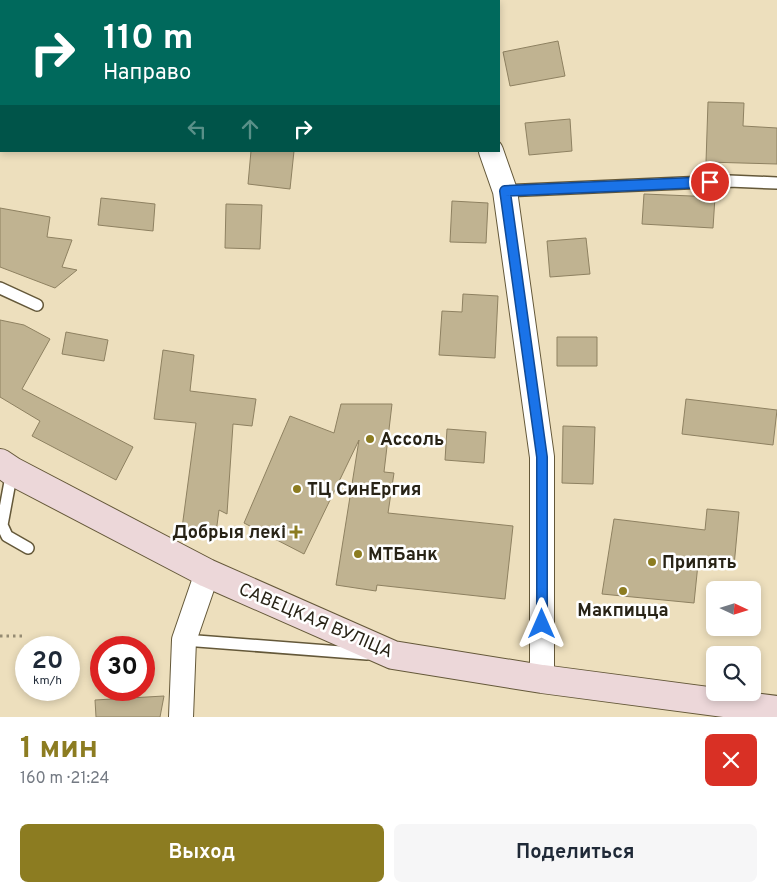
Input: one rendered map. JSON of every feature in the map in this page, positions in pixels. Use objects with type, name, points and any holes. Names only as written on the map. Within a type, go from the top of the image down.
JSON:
[{"type":"main road","name":"САВЕЦКАЯ ВУЛІЦА","points":[[6,467],[207,573],[393,656],[542,679],[709,709],[777,710]]},
{"type":"street","points":[[491,152],[505,191],[542,457],[542,679]]},
{"type":"street","points":[[181,717],[184,640],[207,573]]},
{"type":"lane","points":[[505,191],[729,181],[777,183]]},
{"type":"lane","points":[[0,288],[37,306]]},
{"type":"lane","points":[[6,467],[2,525],[7,536],[28,548]]},
{"type":"lane","points":[[184,640],[393,656]]},
{"type":"path","points":[[0,636],[15,636]]},
{"type":"building","points":[[558,41],[565,76],[510,86],[503,52]]},
{"type":"building","points":[[708,102],[744,103],[743,126],[777,128],[777,164],[706,162]]},
{"type":"building","points":[[570,119],[572,151],[529,155],[525,123]]},
{"type":"building","points":[[251,152],[294,152],[290,189],[248,184]]},
{"type":"building","points":[[644,194],[715,197],[713,228],[642,224]]},
{"type":"building","points":[[101,198],[155,204],[153,231],[98,225]]},
{"type":"building","points":[[452,201],[488,203],[486,243],[450,242]]},
{"type":"building","points":[[226,204],[262,205],[260,249],[225,248]]},
{"type":"building","points":[[0,208],[50,217],[47,237],[72,240],[62,267],[77,270],[55,288],[0,267]]},
{"type":"building","points":[[586,238],[590,274],[550,277],[547,241]]},
{"type":"building","points":[[463,294],[498,296],[495,358],[439,355],[442,311],[462,312]]},
{"type":"building","points":[[0,320],[24,325],[50,339],[22,389],[133,447],[116,480],[32,436],[40,421],[0,397]]},
{"type":"building","points":[[66,332],[108,340],[104,361],[62,354]]},
{"type":"building","points":[[557,337],[597,337],[597,366],[557,366]]},
{"type":"building","points":[[163,350],[194,355],[190,391],[256,399],[252,426],[233,424],[227,514],[219,510],[216,533],[182,528],[196,423],[154,419]]},
{"type":"building","points":[[686,399],[777,410],[773,445],[682,434]]},
{"type":"building","points":[[341,404],[392,404],[384,472],[394,473],[388,513],[513,526],[505,599],[377,585],[376,591],[336,585],[359,440],[304,554],[244,523],[290,416],[334,433]]},
{"type":"building","points":[[563,426],[595,427],[593,484],[562,483]]},
{"type":"building","points":[[447,429],[486,432],[484,463],[445,460]]},
{"type":"building","name":"Припять","points":[[707,509],[739,512],[734,566],[698,564],[694,603],[602,594],[614,519],[705,530]]},
{"type":"building","points":[[164,696],[160,717],[96,717],[95,701],[155,701],[155,697]]},
{"type":"place","name":"Ассоль","points":[[370,439]]},
{"type":"place","name":"ТЦ СинЕргия","points":[[297,489]]},
{"type":"place","name":"Добрыя лекі","points":[[296,532]]},
{"type":"place","name":"МТБанк","points":[[358,554]]},
{"type":"place","name":"Припять","points":[[652,562]]},
{"type":"place","name":"Макпицца","points":[[623,591]]},
{"type":"route","points":[[542,624],[542,457],[505,191],[710,182]]}]
